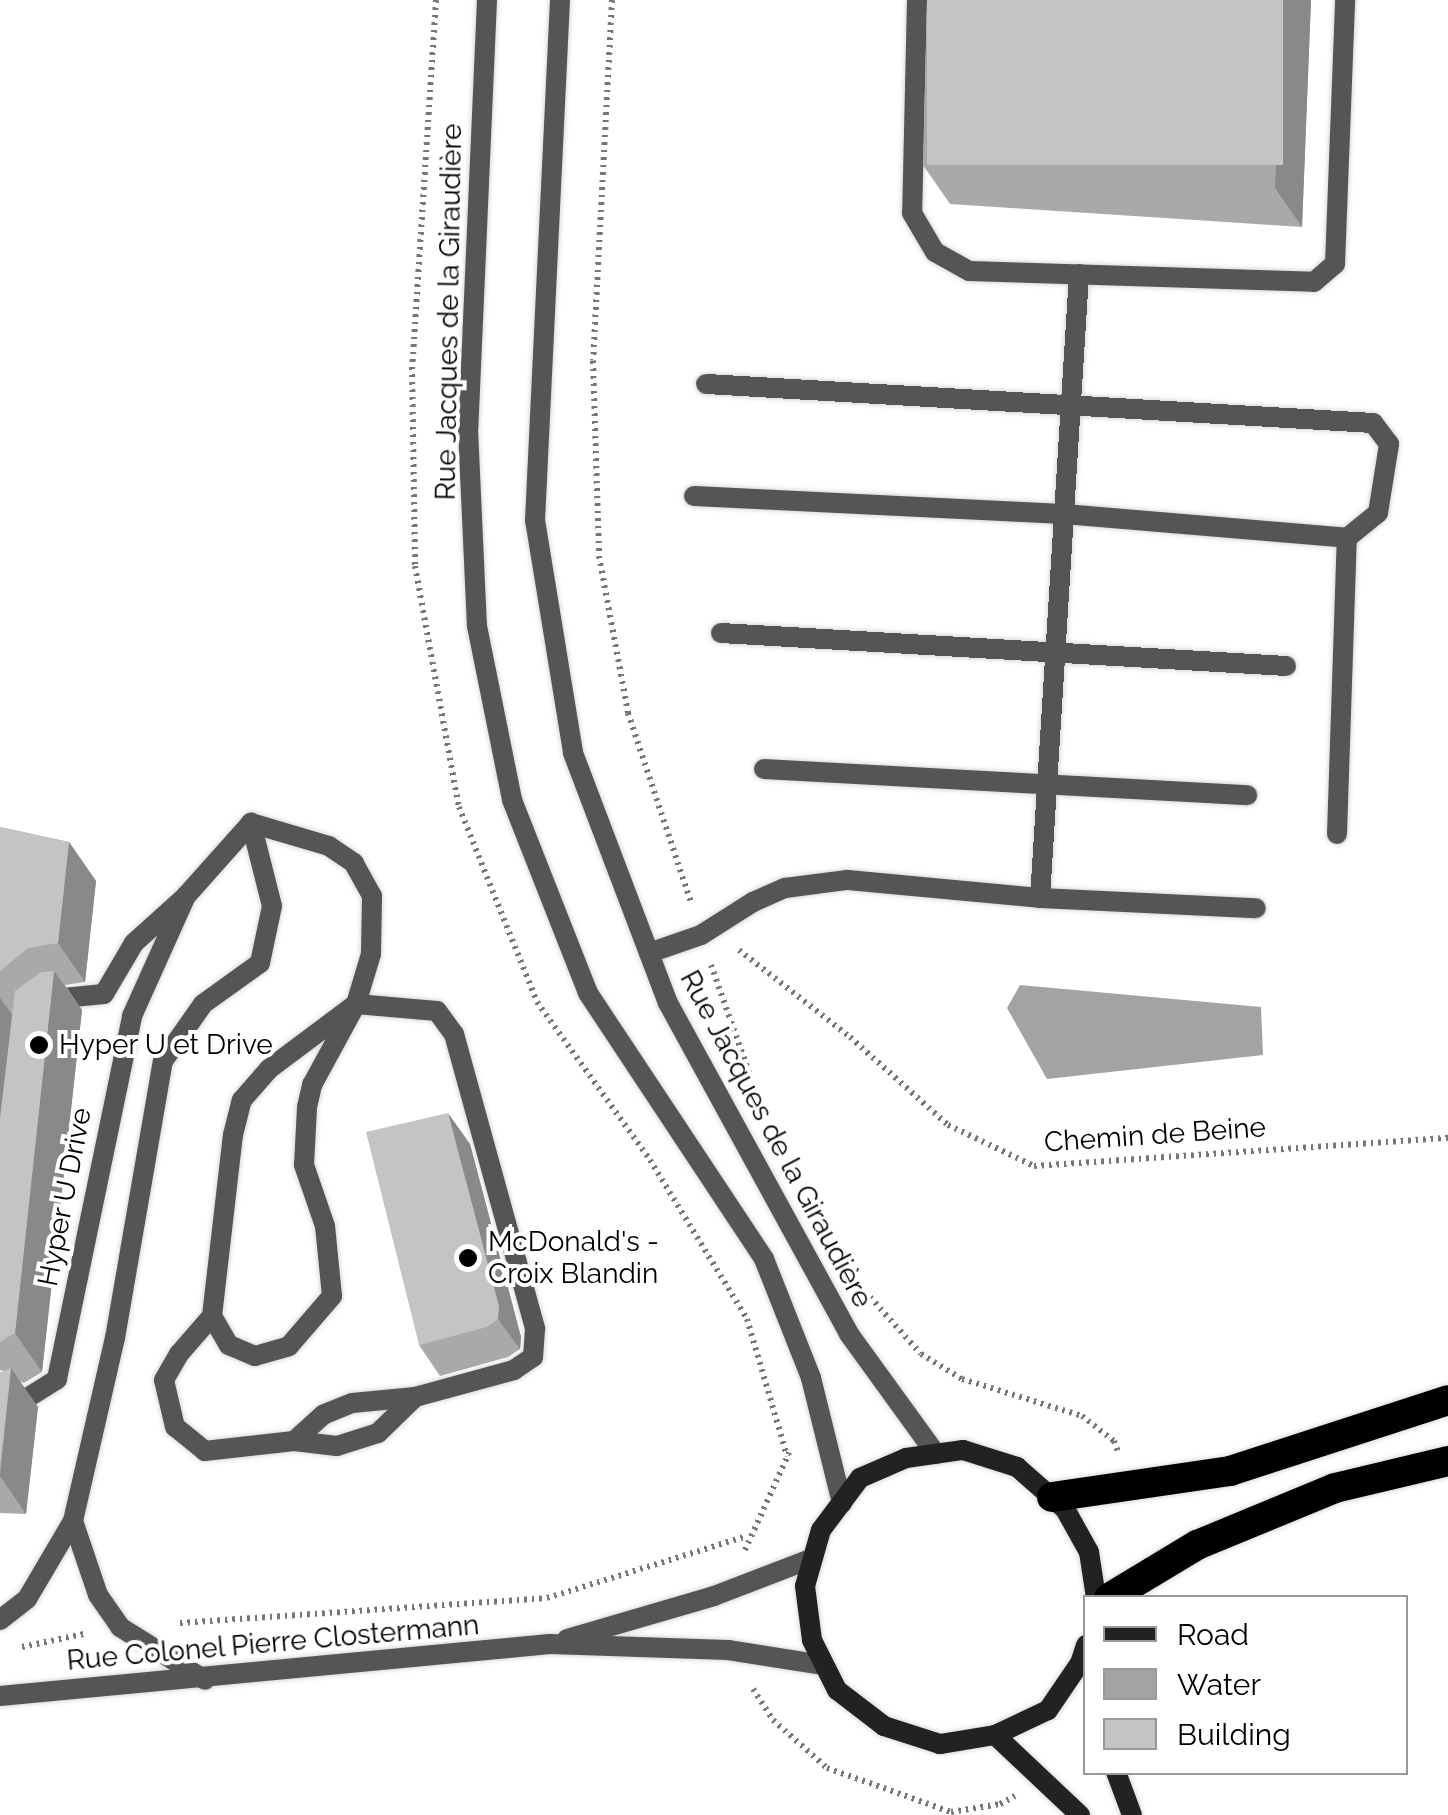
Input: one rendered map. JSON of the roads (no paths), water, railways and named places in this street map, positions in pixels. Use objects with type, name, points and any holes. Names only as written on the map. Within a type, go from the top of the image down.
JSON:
[{"type":"highway","points":[[1052,1497],[1230,1471],[1448,1400]]},
{"type":"highway","points":[[1114,1595],[1197,1545],[1336,1488],[1448,1461]]},
{"type":"street","name":"Rue Jacques de la Giraudière","points":[[487,0],[468,429],[477,626],[512,800],[588,993],[764,1259],[811,1378],[842,1503]]},
{"type":"street","name":"Rue Jacques de la Giraudière","points":[[560,0],[535,520],[572,753],[668,1002],[849,1334],[936,1454]]},
{"type":"street","points":[[918,0],[912,213],[934,252],[968,271],[1314,282],[1335,264],[1345,0]]},
{"type":"street","points":[[1040,898],[1079,274]]},
{"type":"street","points":[[694,496],[1064,514],[1347,538],[1378,512],[1389,444],[1373,423],[706,384]]},
{"type":"street","points":[[1337,834],[1347,538]]},
{"type":"street","points":[[722,633],[1286,666]]},
{"type":"street","points":[[764,769],[1247,796]]},
{"type":"street","points":[[29,1022],[63,998],[104,994],[134,943],[186,896],[251,823]]},
{"type":"street","points":[[212,1316],[229,1346],[255,1356],[289,1346],[332,1296],[325,1226],[304,1165],[307,1107],[312,1085],[356,1004],[370,954],[372,896],[354,863],[329,846],[251,823]]},
{"type":"street","points":[[0,1620],[27,1598],[73,1521],[114,1338],[162,1062],[203,1004],[260,962],[272,906],[251,823]]},
{"type":"street","points":[[649,953],[702,936],[752,902],[785,888],[847,880],[1040,898],[1256,908]]},
{"type":"street","name":"Hyper U Drive","points":[[0,1383],[24,1400],[57,1378],[132,1016],[186,896]]},
{"type":"street","points":[[294,1441],[323,1415],[352,1403],[415,1397],[514,1370],[532,1356],[535,1329],[454,1034],[437,1011],[356,1004],[269,1069],[242,1100],[233,1135],[212,1316],[179,1354],[164,1380],[175,1427],[206,1451],[294,1441],[337,1446],[378,1432],[415,1397]]},
{"type":"street","points":[[1083,1663],[1048,1710],[995,1735],[940,1744],[884,1726],[837,1690],[812,1640],[805,1586],[821,1530],[860,1478],[906,1458],[963,1450],[1017,1467],[1065,1508],[1090,1552],[1096,1595]]},
{"type":"street","points":[[73,1521],[98,1595],[120,1626],[205,1680]]},
{"type":"street","name":"Rue Colonel Pierre Clostermann","points":[[550,1644],[714,1596],[813,1558]]},
{"type":"street","name":"Rue Colonel Pierre Clostermann","points":[[0,1696],[205,1680],[550,1644],[728,1650],[824,1665]]},
{"type":"street","points":[[995,1735],[1080,1815]]},
{"type":"street","points":[[1117,1775],[1132,1815]]},
{"type":"water","points":[[1020,985],[1261,1007],[1263,1055],[1047,1079],[1007,1008]]},
{"type":"place","name":"Hyper U et Drive","points":[[39,1045]]},
{"type":"place","name":"McDonald's - Croix Blandin","points":[[468,1258]]}]
